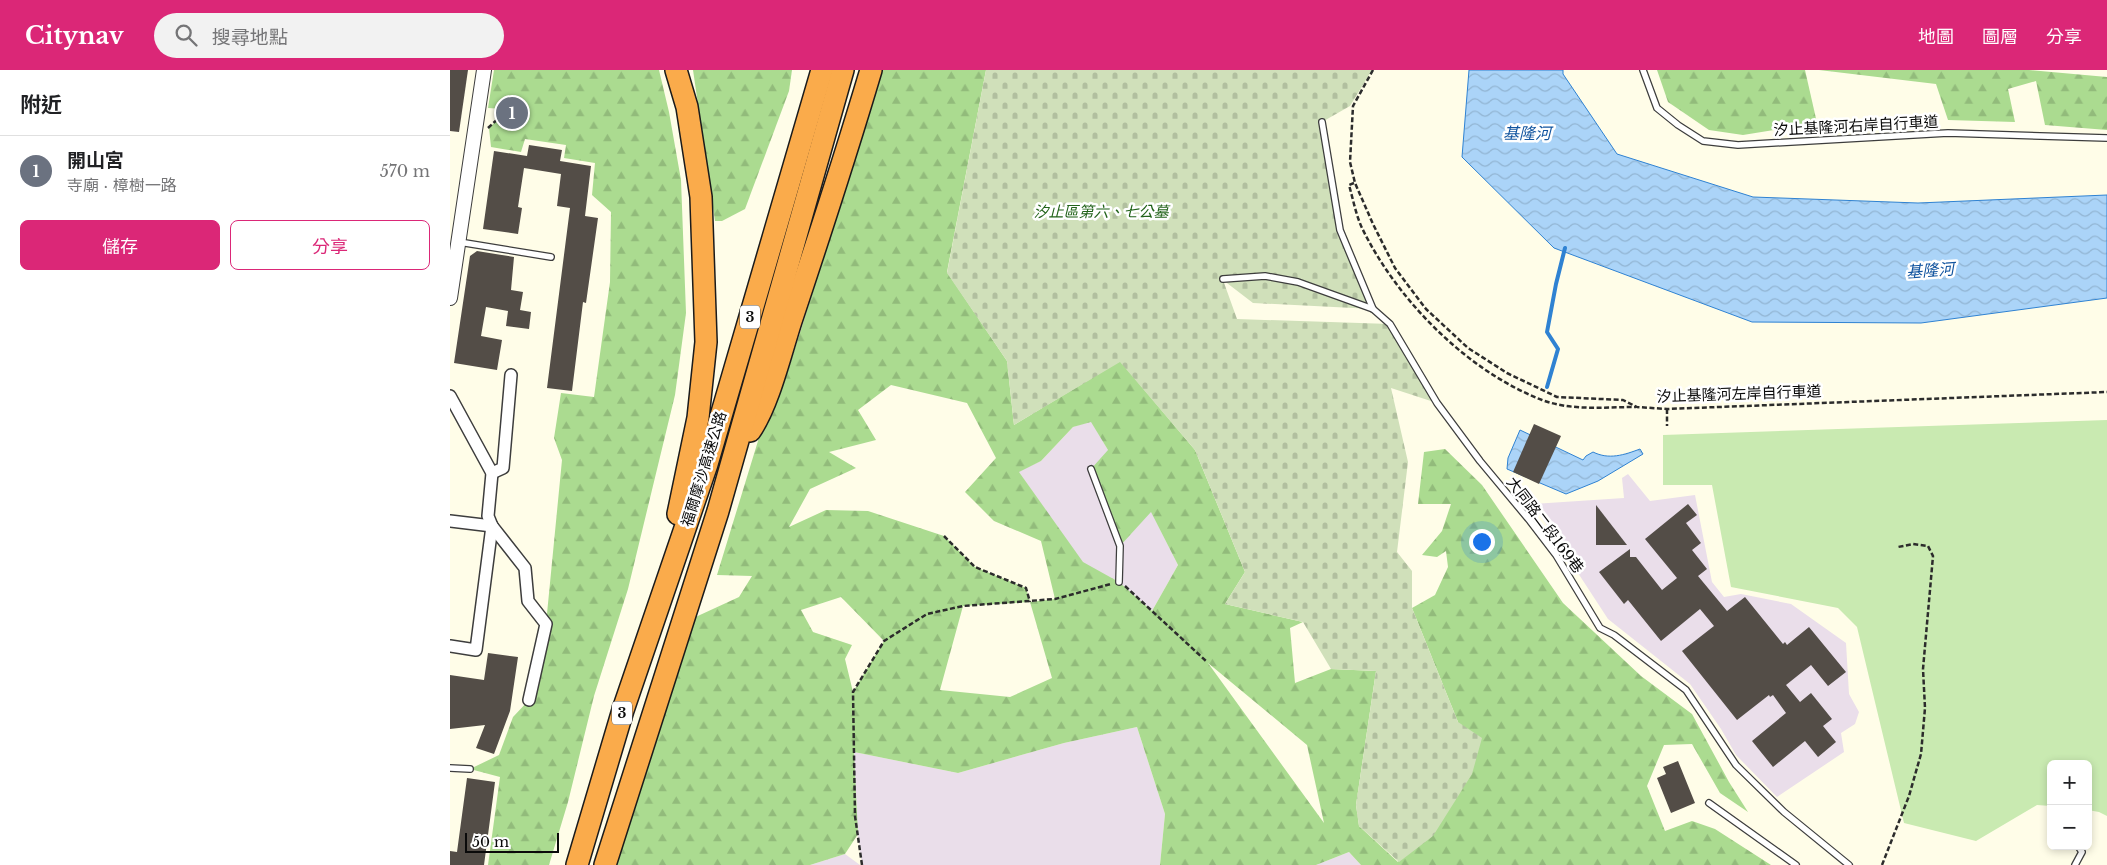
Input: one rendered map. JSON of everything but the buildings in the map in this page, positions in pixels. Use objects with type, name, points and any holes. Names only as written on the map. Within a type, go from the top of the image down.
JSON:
[{"type":"highway","points":[[674,564],[679,504],[698,418],[706,342],[701,197],[687,107],[676,70]]},
{"type":"highway","name":"福爾摩沙高速公路","points":[[577,865],[623,710],[707,464],[822,70]]},
{"type":"highway","name":"福爾摩沙高速公路","points":[[605,865],[718,511],[843,70]]},
{"type":"highway","points":[[733,454],[756,422],[774,372],[845,157],[871,70]]},
{"type":"street","points":[[450,292],[484,70]]},
{"type":"street","points":[[492,473],[503,468],[512,375]]},
{"type":"street","points":[[450,396],[492,473],[488,516],[492,526],[525,568],[528,601],[546,624],[529,700]]},
{"type":"street","points":[[450,521],[492,526]]},
{"type":"street","points":[[450,646],[476,650],[492,526]]},
{"type":"lane","name":"汐止基隆河右岸自行車道","points":[[1643,70],[1657,108],[1703,141],[1738,144],[1948,133],[2107,138]]},
{"type":"lane","points":[[1322,122],[1340,230],[1373,309]]},
{"type":"lane","points":[[459,242],[551,256]]},
{"type":"lane","name":"大同路二段169巷","points":[[1222,279],[1265,276],[1298,282],[1373,309],[1390,324],[1437,403],[1474,454],[1556,555],[1600,628],[1614,635],[1686,690],[1736,765],[1784,812],[1849,865]]},
{"type":"lane","points":[[1091,469],[1120,546],[1119,582]]},
{"type":"lane","points":[[450,768],[470,769]]},
{"type":"lane","points":[[1709,804],[1796,865]]},
{"type":"lane","points":[[2075,865],[2082,852],[2081,850]]},
{"type":"path","name":"汐止基隆河左岸自行車道","points":[[1372,70],[1352,106],[1350,162],[1355,183],[1395,268],[1426,309],[1468,348],[1506,373],[1558,397],[1623,400],[1637,407],[1667,409],[2107,392]]},
{"type":"path","points":[[1355,183],[1349,185],[1362,228],[1388,271],[1419,311],[1457,350],[1493,376],[1543,400],[1578,408],[1637,407]]},
{"type":"path","points":[[1667,409],[1667,426]]},
{"type":"path","points":[[944,536],[975,568],[1026,588],[1030,602]]},
{"type":"path","points":[[1882,865],[1909,796],[1921,754],[1925,708],[1923,669],[1933,556],[1928,546],[1913,544],[1898,547]]},
{"type":"path","points":[[862,865],[855,816],[853,692],[884,641],[927,614],[963,606],[1055,599],[1119,582],[1206,661]]},
{"type":"shaded area","points":[[1091,421],[1108,450],[1120,546],[1151,511],[1178,565],[1152,611],[1119,582],[1083,563],[1018,471],[1041,461],[1073,427]]},
{"type":"shaded area","points":[[1628,474],[1650,501],[1695,495],[1712,582],[1724,597],[1741,594],[1791,604],[1846,643],[1849,694],[1859,712],[1855,724],[1841,733],[1844,752],[1777,797],[1736,755],[1721,729],[1690,684],[1608,619],[1533,504],[1624,498],[1622,478]]},
{"type":"shaded area","points":[[1137,727],[1165,814],[1160,865],[862,865],[855,816],[854,752],[958,773],[1064,743]]},
{"type":"shaded area","points":[[1349,852],[1361,865],[1316,865]]},
{"type":"shaded area","points":[[845,854],[860,865],[810,865]]},
{"type":"green space","points":[[494,70],[659,70],[669,112],[681,180],[686,313],[675,395],[628,589],[594,696],[568,802],[549,865],[488,865],[500,777],[470,769],[499,755],[513,717],[529,700],[546,624],[562,460],[554,438],[561,393],[594,397],[610,282],[611,212],[592,195],[595,163],[564,158],[566,145],[525,139],[521,152],[491,147],[489,128],[501,116],[519,120],[522,103],[505,100],[503,109],[488,108]]},
{"type":"green space","points":[[693,70],[792,70],[789,91],[745,209],[722,221],[715,221]]},
{"type":"green space","points":[[883,70],[986,70],[947,272],[1007,361],[1014,425],[1120,361],[1195,450],[1245,572],[1225,604],[1303,622],[1290,628],[1295,683],[1331,669],[1376,671],[1356,805],[1359,826],[1398,862],[1458,722],[1412,608],[1435,595],[1448,567],[1446,551],[1437,557],[1422,555],[1442,531],[1451,504],[1418,504],[1424,452],[1445,449],[1482,485],[1563,603],[1641,676],[1692,714],[1729,782],[1748,812],[1720,793],[1692,744],[1664,745],[1647,786],[1665,831],[1692,821],[1715,829],[1771,865],[1361,865],[1349,852],[1316,865],[1160,865],[1165,814],[1137,727],[1064,743],[958,773],[854,752],[858,834],[845,854],[810,865],[608,865],[676,626],[739,597],[752,576],[717,575],[769,405],[786,377]],"holes":[[[891,385],[967,403],[996,458],[965,492],[994,521],[1041,541],[1055,599],[1030,602],[1026,588],[975,567],[944,536],[868,511],[826,510],[789,527],[810,489],[856,468],[829,452],[876,440],[858,410]],[[1091,422],[1108,450],[1091,469],[1120,546],[1151,512],[1178,565],[1152,611],[1119,582],[1083,562],[1019,472],[1041,461],[1073,427]],[[841,597],[884,641],[853,692],[845,659],[852,645],[813,632],[801,610]],[[1030,602],[1052,678],[1010,697],[940,690],[963,606]],[[1208,663],[1307,745],[1324,823]]]},
{"type":"green space","name":"汐止區第六、七公墓","points":[[986,70],[1372,70],[1350,106],[1322,122],[1340,230],[1373,309],[1253,303],[1223,280],[1237,319],[1390,324],[1437,403],[1391,388],[1408,462],[1397,552],[1412,571],[1412,608],[1458,722],[1482,738],[1472,774],[1433,836],[1399,862],[1359,826],[1356,805],[1376,671],[1331,669],[1303,622],[1225,604],[1245,572],[1195,450],[1120,362],[1014,425],[1007,361],[947,273]]},
{"type":"green space","points":[[1657,70],[1805,70],[1817,123],[1743,135],[1709,130],[1668,102]]},
{"type":"green space","points":[[1819,70],[2029,70],[2107,77],[2107,130],[2045,125],[2036,81],[2008,89],[2015,122],[1948,120],[1936,84]]},
{"type":"green space","points":[[2107,420],[2107,816],[2092,811],[2092,760],[2047,760],[2047,806],[2037,805],[1976,841],[1904,823],[1857,627],[1838,608],[1731,587],[1712,485],[1663,485],[1663,435]]},
{"type":"water","name":"基隆河","points":[[1469,70],[1563,70],[1563,74],[1617,154],[1753,197],[1918,203],[2107,195],[2107,298],[1921,323],[1752,322],[1554,248],[1462,157]]},
{"type":"water","points":[[1520,430],[1583,460],[1593,452],[1611,456],[1622,455],[1640,449],[1643,454],[1598,481],[1566,494],[1507,469],[1508,458]]},
{"type":"waterway","points":[[1547,387],[1558,349],[1547,332],[1565,248]]},
{"type":"place","name":"開山宮","points":[[512,113]]}]
